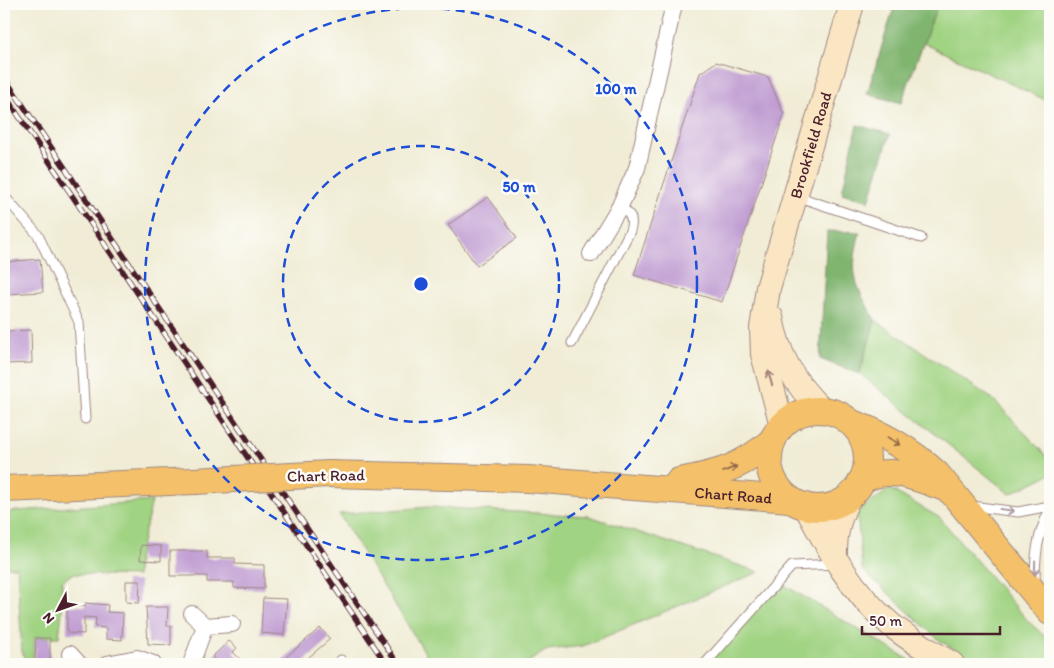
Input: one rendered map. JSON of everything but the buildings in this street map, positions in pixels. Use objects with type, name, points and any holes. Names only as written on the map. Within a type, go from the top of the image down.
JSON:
[{"type":"main road","name":"Brookfield Road","points":[[777,432],[763,354],[762,328],[768,288],[852,4]]},
{"type":"main road","name":"Brookfield Road","points":[[768,288],[772,322],[782,356],[807,396],[822,410]]},
{"type":"main road","points":[[958,498],[921,479],[893,473],[873,474],[834,504],[814,507],[797,502],[781,491],[771,472],[769,461],[777,432],[800,413],[822,410],[832,412],[849,422],[877,432],[903,446],[937,474],[958,498],[1043,604]]},
{"type":"main road","points":[[837,560],[836,531],[844,506],[856,488],[866,460],[865,449],[859,434],[849,422]]},
{"type":"main road","name":"Chart Road","points":[[648,487],[729,470],[745,462],[777,432]]},
{"type":"main road","name":"Chart Road","points":[[4,489],[329,474],[528,479],[648,487],[797,502]]},
{"type":"main road","points":[[797,502],[864,599],[890,625],[952,664]]},
{"type":"street","points":[[591,254],[620,206],[637,168],[674,4]]},
{"type":"street","points":[[192,614],[205,626],[232,624]]},
{"type":"street","points":[[191,664],[205,626]]},
{"type":"street","points":[[107,664],[137,658],[153,664]]},
{"type":"lane","points":[[4,196],[38,235],[79,322],[85,418]]},
{"type":"lane","points":[[796,196],[921,238]]},
{"type":"lane","points":[[572,343],[630,231],[633,222],[630,213],[620,206]]},
{"type":"lane","points":[[958,498],[1018,512],[1050,508],[1035,551],[1043,604]]},
{"type":"lane","points":[[705,664],[792,566],[837,560]]},
{"type":"green space","points":[[895,4],[938,4],[901,103],[867,94]]},
{"type":"green space","points":[[938,4],[1050,4],[1050,102],[923,43]]},
{"type":"green space","points":[[857,125],[890,134],[869,201],[842,193]]},
{"type":"green space","points":[[827,231],[860,232],[854,269],[862,297],[875,320],[859,374],[820,359]]},
{"type":"green space","points":[[875,320],[994,400],[1050,460],[1050,474],[1010,494],[860,374]]},
{"type":"green space","points":[[890,489],[940,518],[1029,622],[1050,641],[1050,664],[979,664],[939,640],[862,569],[857,512]]},
{"type":"green space","points":[[152,501],[138,559],[137,576],[72,574],[62,581],[62,612],[59,637],[35,637],[33,660],[25,659],[22,652],[17,567],[4,567],[4,512]]},
{"type":"green space","points":[[430,507],[589,516],[759,572],[583,646],[547,650],[525,664],[432,664],[339,514]]},
{"type":"green space","points":[[781,583],[916,664],[705,664]]},
{"type":"railway","points":[[4,77],[398,664]]},
{"type":"railway","points":[[4,94],[386,664]]}]
